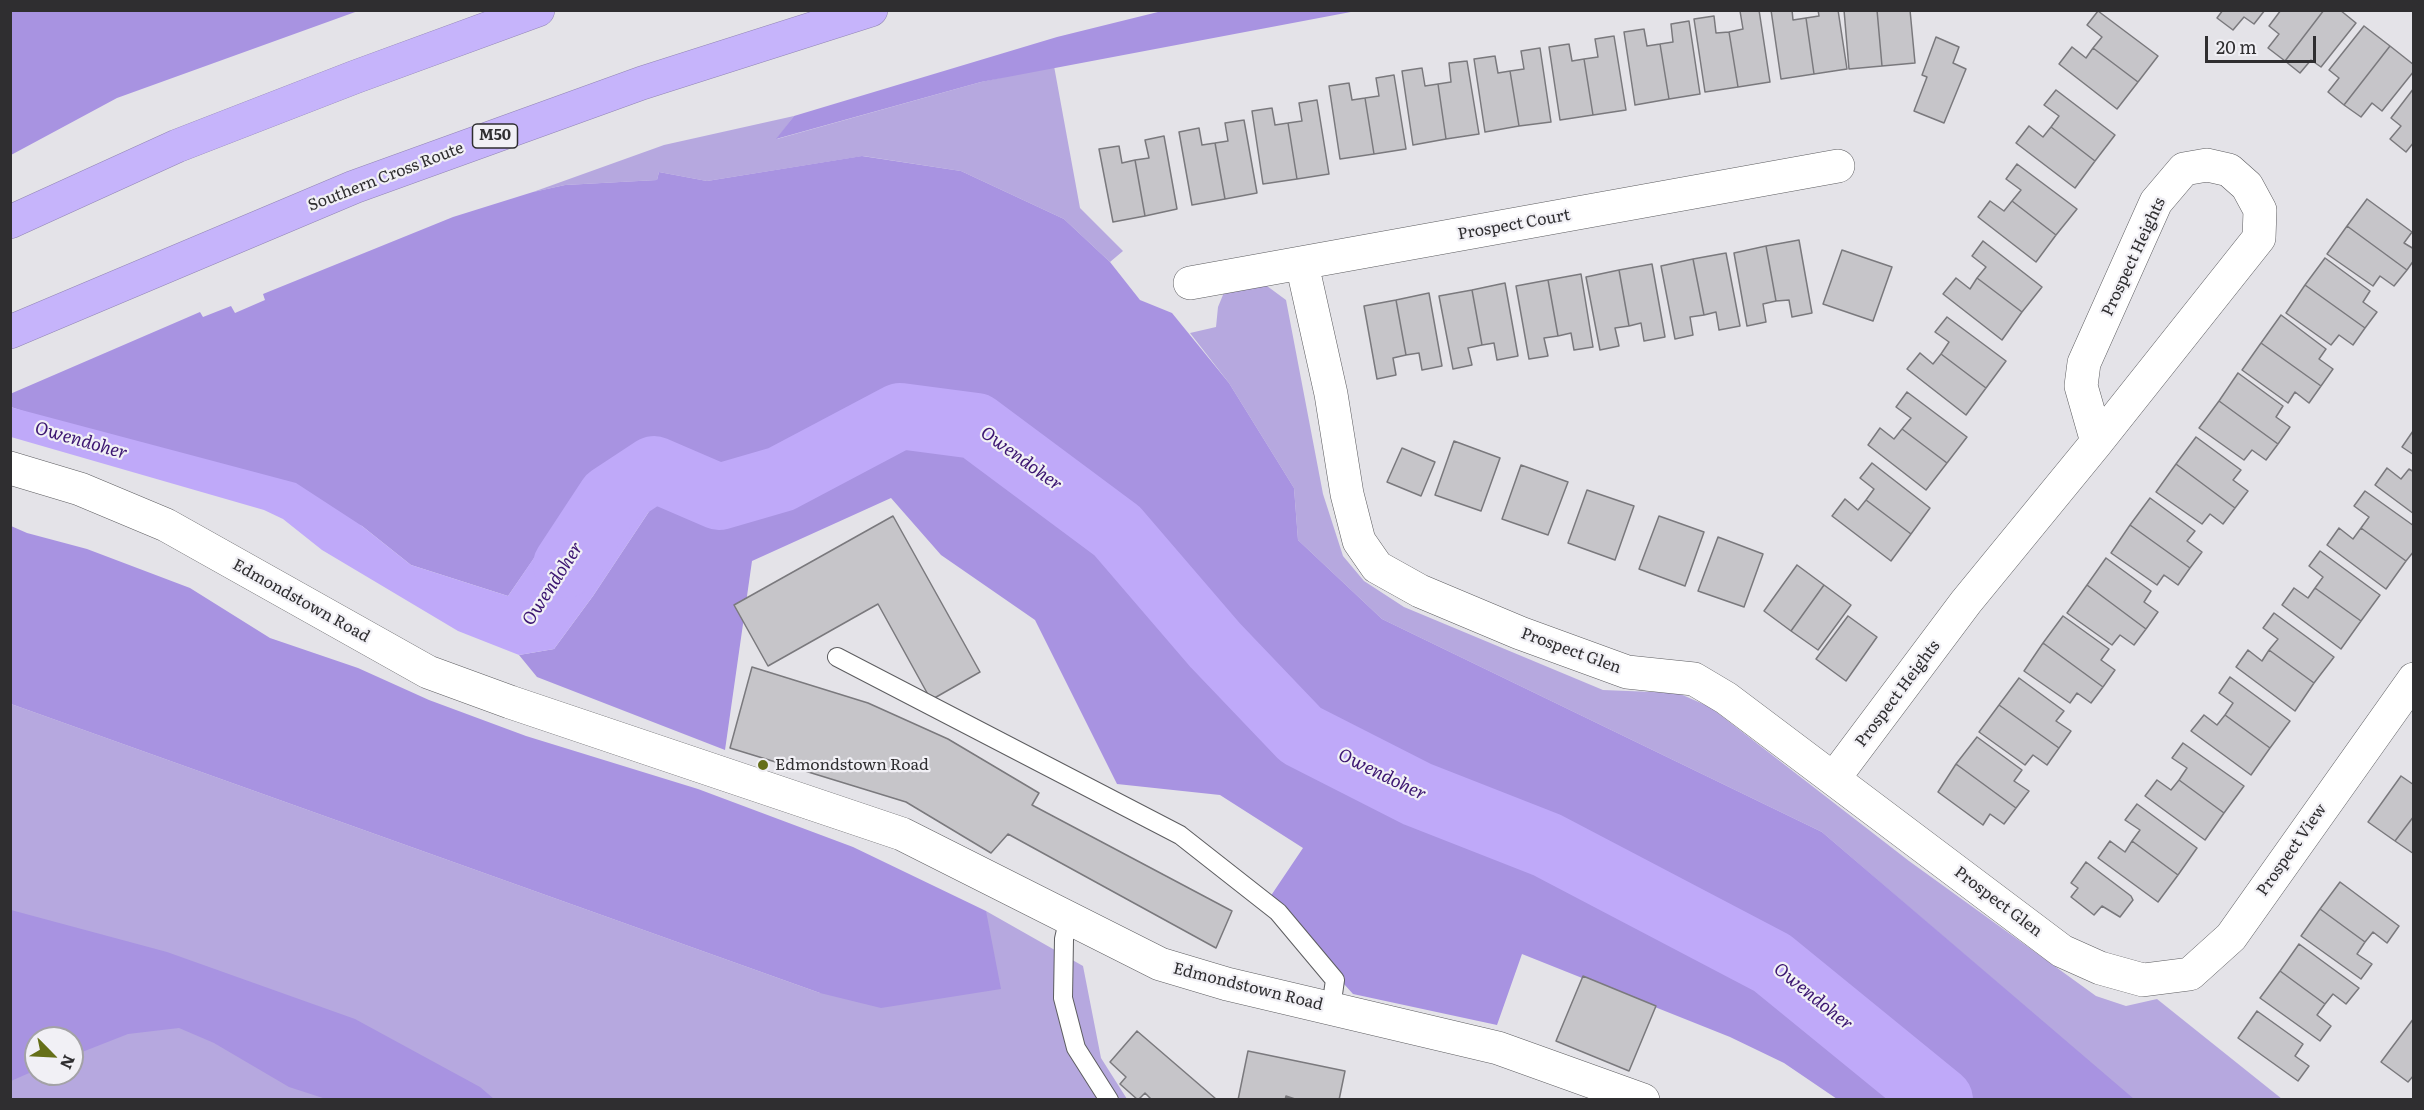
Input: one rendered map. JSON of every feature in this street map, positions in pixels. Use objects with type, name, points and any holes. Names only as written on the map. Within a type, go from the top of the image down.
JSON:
[{"type":"highway","points":[[18,219],[177,146],[355,77],[538,10]]},
{"type":"highway","name":"Southern Cross Route","points":[[10,332],[354,187],[642,83],[872,10]]},
{"type":"street","name":"Prospect Heights","points":[[1834,778],[1966,602],[2097,442],[2259,238],[2260,210],[2247,186],[2229,170],[2207,165],[2184,169],[2156,201],[2084,363],[2081,386],[2097,442]]},
{"type":"street","name":"Prospect Court","points":[[1190,283],[1838,166]]},
{"type":"street","name":"Prospect Glen","points":[[1302,264],[1331,394],[1352,513],[1359,541],[1377,567],[1420,591],[1520,633],[1627,672],[1694,679],[1726,698],[2062,951],[2100,968],[2143,980]]},
{"type":"street","name":"Edmondstown Road","points":[[10,468],[80,489],[166,525],[428,672],[510,702],[902,834],[1160,963],[1227,984],[1498,1048],[1643,1100]]},
{"type":"street","name":"Prospect View","points":[[2143,980],[2190,974],[2231,937],[2413,682]]},
{"type":"lane","points":[[837,657],[1180,835],[1278,912],[1335,980],[1331,1008]]},
{"type":"lane","points":[[1069,917],[1064,939],[1063,998],[1076,1048],[1109,1100]]},
{"type":"shaded area","points":[[11,10],[358,11],[117,98],[11,155]]},
{"type":"shaded area","points":[[1162,11],[1356,11],[981,82],[776,139],[794,116],[1057,37]]},
{"type":"shaded area","points":[[1054,66],[1080,208],[1123,251],[1110,262],[1064,219],[961,171],[863,156],[707,181],[659,172],[657,180],[565,185],[533,192],[664,145],[794,116],[777,139],[981,82]]},
{"type":"shaded area","points":[[862,156],[961,171],[1064,219],[1110,262],[1140,300],[1172,313],[1229,383],[1294,488],[1298,540],[1382,619],[1822,832],[2134,1099],[1837,1099],[1784,1063],[1730,1037],[1522,954],[1497,1025],[1353,994],[1268,900],[1303,848],[1220,795],[1117,784],[1035,620],[941,555],[891,498],[752,561],[725,750],[537,677],[519,655],[554,649],[593,596],[650,510],[590,477],[508,596],[411,565],[362,526],[11,407],[10,394],[200,312],[203,317],[231,306],[235,313],[265,300],[263,294],[453,217],[533,192],[565,185],[657,180],[659,172],[707,181]]},
{"type":"shaded area","points":[[1267,286],[1286,300],[1323,494],[1343,556],[1364,581],[1404,607],[1603,690],[1678,693],[1710,707],[1909,861],[2096,996],[2126,1006],[2157,999],[2282,1099],[2132,1099],[1822,832],[1382,619],[1298,540],[1294,488],[1229,383],[1190,333],[1216,327],[1218,307],[1225,290]]},
{"type":"shaded area","points":[[11,526],[27,533],[87,549],[190,588],[270,638],[358,668],[429,700],[526,736],[698,789],[853,847],[986,911],[1001,989],[881,1008],[820,993],[11,704]]},
{"type":"shaded area","points":[[11,704],[820,993],[986,911],[1083,966],[1101,1058],[1127,1099],[11,1100]]},
{"type":"shaded area","points":[[11,910],[167,952],[355,1019],[480,1087],[494,1099],[326,1099],[289,1087],[214,1043],[179,1028],[128,1034],[84,1051],[84,1026],[24,1026],[24,1075],[11,1081]]},
{"type":"water","points":[[10,407],[296,483],[362,526],[411,565],[508,596],[589,477],[650,510],[593,596],[554,649],[519,655],[458,631],[322,550],[283,519],[264,510],[11,437]]},
{"type":"building","points":[[1759,10],[1770,82],[1738,87],[1729,32],[1743,29],[1740,11]]},
{"type":"building","points":[[1771,10],[1792,10],[1793,20],[1806,18],[1814,74],[1781,79]]},
{"type":"building","points":[[1818,10],[1838,10],[1847,69],[1814,74],[1806,18],[1819,16]]},
{"type":"building","points":[[1844,10],[1877,10],[1882,66],[1849,69]]},
{"type":"building","points":[[1877,10],[1910,10],[1915,63],[1882,66]]},
{"type":"building","points":[[2223,10],[2265,10],[2254,24],[2244,17],[2233,30],[2217,18]]},
{"type":"building","points":[[2281,10],[2324,10],[2285,61],[2268,48],[2279,34],[2269,26]]},
{"type":"building","points":[[2324,10],[2340,10],[2356,23],[2321,67],[2311,60],[2300,73],[2285,61]]},
{"type":"building","points":[[2098,11],[2158,56],[2138,82],[2093,48],[2102,37],[2087,25]]},
{"type":"building","points":[[1714,16],[1716,33],[1729,32],[1738,87],[1705,92],[1694,19]]},
{"type":"building","points":[[1689,21],[1700,94],[1669,99],[1660,44],[1673,42],[1671,24]]},
{"type":"building","points":[[2364,26],[2390,46],[2344,105],[2328,92],[2339,78],[2329,70]]},
{"type":"building","points":[[1644,29],[1647,46],[1660,44],[1669,99],[1635,105],[1624,32]]},
{"type":"building","points":[[1614,36],[1626,110],[1593,115],[1584,59],[1598,57],[1595,39]]},
{"type":"building","points":[[1936,37],[1959,47],[1953,63],[1966,69],[1944,123],[1914,111],[1927,77],[1922,75]]},
{"type":"building","points":[[1569,44],[1572,61],[1584,59],[1593,115],[1560,120],[1549,47]]},
{"type":"building","points":[[2390,46],[2414,65],[2414,71],[2382,111],[2372,103],[2361,117],[2344,105]]},
{"type":"building","points":[[2072,47],[2086,58],[2093,48],[2138,82],[2117,109],[2059,64]]},
{"type":"building","points":[[1540,48],[1551,122],[1519,126],[1510,71],[1524,69],[1521,51]]},
{"type":"building","points":[[1495,56],[1498,73],[1510,71],[1519,126],[1485,132],[1474,59]]},
{"type":"building","points":[[1467,61],[1479,134],[1446,139],[1438,84],[1451,82],[1449,63]]},
{"type":"building","points":[[1422,68],[1425,86],[1438,84],[1446,139],[1413,145],[1402,71]]},
{"type":"building","points":[[1394,75],[1406,149],[1374,154],[1365,98],[1379,96],[1376,78]]},
{"type":"building","points":[[1349,83],[1352,100],[1365,98],[1374,154],[1340,159],[1329,86]]},
{"type":"building","points":[[2414,88],[2414,142],[2406,152],[2390,139],[2401,126],[2391,118]]},
{"type":"building","points":[[2056,90],[2115,135],[2095,161],[2051,127],[2059,116],[2044,105]]},
{"type":"building","points":[[1317,100],[1329,174],[1297,179],[1288,123],[1302,121],[1299,103]]},
{"type":"building","points":[[1272,108],[1275,125],[1288,123],[1297,179],[1263,184],[1252,111]]},
{"type":"building","points":[[1244,120],[1257,193],[1225,199],[1215,143],[1228,141],[1225,123]]},
{"type":"building","points":[[2029,126],[2043,137],[2051,127],[2095,161],[2075,188],[2016,143]]},
{"type":"building","points":[[1199,128],[1202,145],[1215,143],[1225,199],[1192,205],[1179,132]]},
{"type":"building","points":[[1164,136],[1177,209],[1145,216],[1135,160],[1149,158],[1145,140]]},
{"type":"building","points":[[1119,146],[1122,163],[1135,160],[1145,216],[1113,222],[1099,149]]},
{"type":"building","points":[[2017,164],[2077,209],[2056,235],[2012,201],[2021,190],[2006,179]]},
{"type":"building","points":[[2367,199],[2412,232],[2404,243],[2414,249],[2414,260],[2407,270],[2347,226]]},
{"type":"building","points":[[1990,201],[2004,211],[2012,201],[2056,235],[2036,262],[1978,217]]},
{"type":"building","points":[[2347,226],[2407,270],[2394,286],[2380,276],[2373,286],[2327,254]]},
{"type":"building","points":[[1799,240],[1812,313],[1792,317],[1789,300],[1776,301],[1766,246]]},
{"type":"building","points":[[1983,241],[2042,287],[2022,312],[1977,278],[1986,267],[1972,256]]},
{"type":"building","points":[[1766,246],[1776,301],[1763,304],[1766,322],[1747,326],[1734,253]]},
{"type":"building","points":[[1842,250],[1892,267],[1873,321],[1823,304]]},
{"type":"building","points":[[1726,253],[1740,326],[1719,330],[1716,312],[1704,315],[1693,259]]},
{"type":"building","points":[[2325,258],[2370,291],[2363,302],[2377,312],[2365,328],[2305,285]]},
{"type":"building","points":[[1693,259],[1704,315],[1690,317],[1693,335],[1675,339],[1661,266]]},
{"type":"building","points":[[1652,264],[1665,337],[1644,341],[1641,323],[1629,326],[1619,270]]},
{"type":"building","points":[[1619,270],[1629,326],[1615,328],[1619,346],[1600,350],[1586,277]]},
{"type":"building","points":[[1581,274],[1593,347],[1574,350],[1571,333],[1558,336],[1548,280]]},
{"type":"building","points":[[1956,278],[1970,289],[1977,278],[2022,312],[2002,340],[1943,294]]},
{"type":"building","points":[[1548,280],[1558,336],[1544,338],[1548,356],[1529,359],[1516,286]]},
{"type":"building","points":[[1505,283],[1518,356],[1497,360],[1494,343],[1482,345],[1472,290]]},
{"type":"building","points":[[2305,285],[2365,328],[2353,345],[2339,335],[2331,345],[2286,313]]},
{"type":"building","points":[[1472,290],[1482,345],[1468,348],[1472,365],[1453,369],[1439,296]]},
{"type":"building","points":[[1429,293],[1442,366],[1422,370],[1419,353],[1406,355],[1396,300]]},
{"type":"building","points":[[1396,300],[1406,355],[1393,358],[1396,375],[1377,379],[1364,306]]},
{"type":"building","points":[[2281,315],[2326,349],[2319,359],[2333,369],[2321,386],[2261,343]]},
{"type":"building","points":[[1947,317],[2006,361],[1986,388],[1941,354],[1949,342],[1935,332]]},
{"type":"building","points":[[2261,343],[2321,386],[2309,403],[2295,392],[2288,403],[2242,370]]},
{"type":"building","points":[[1920,353],[1933,364],[1941,354],[1986,388],[1966,415],[1907,369]]},
{"type":"building","points":[[2238,373],[2283,406],[2276,417],[2290,427],[2278,444],[2219,401]]},
{"type":"building","points":[[1907,392],[1967,437],[1947,463],[1902,429],[1911,418],[1896,407]]},
{"type":"building","points":[[2219,401],[2278,444],[2266,460],[2252,450],[2244,460],[2199,428]]},
{"type":"building","points":[[1880,428],[1894,439],[1902,429],[1947,463],[1926,490],[1868,445]]},
{"type":"building","points":[[2414,431],[2414,455],[2402,447]]},
{"type":"building","points":[[2196,437],[2241,470],[2233,480],[2248,491],[2235,508],[2176,464]]},
{"type":"building","points":[[1454,441],[1500,458],[1481,511],[1435,495]]},
{"type":"building","points":[[1402,448],[1435,462],[1421,496],[1387,482]]},
{"type":"building","points":[[1872,463],[1930,508],[1911,534],[1866,500],[1874,489],[1860,478]]},
{"type":"building","points":[[2176,464],[2235,508],[2223,524],[2210,514],[2202,524],[2156,492]]},
{"type":"building","points":[[1521,465],[1568,482],[1548,535],[1502,519]]},
{"type":"building","points":[[2387,468],[2401,479],[2409,469],[2414,472],[2414,514],[2375,485]]},
{"type":"building","points":[[1587,490],[1634,506],[1615,560],[1568,543]]},
{"type":"building","points":[[2365,491],[2414,526],[2414,551],[2406,561],[2361,528],[2369,517],[2354,506]]},
{"type":"building","points":[[2150,498],[2195,531],[2187,541],[2202,552],[2190,568],[2130,525]]},
{"type":"building","points":[[1845,499],[1858,510],[1866,500],[1911,534],[1891,561],[1832,516]]},
{"type":"building","points":[[893,516],[980,672],[931,700],[878,604],[768,666],[734,605]]},
{"type":"building","points":[[1659,516],[1704,532],[1685,586],[1639,569]]},
{"type":"building","points":[[2130,525],[2190,568],[2178,585],[2164,575],[2157,585],[2111,553]]},
{"type":"building","points":[[2339,528],[2353,539],[2361,528],[2406,561],[2386,589],[2327,545]]},
{"type":"building","points":[[1718,537],[1763,554],[1744,607],[1698,591]]},
{"type":"building","points":[[2320,551],[2380,595],[2361,621],[2315,588],[2323,577],[2309,566]]},
{"type":"building","points":[[2106,558],[2151,591],[2144,602],[2158,612],[2146,629],[2087,585]]},
{"type":"building","points":[[1797,565],[1824,585],[1791,631],[1764,611]]},
{"type":"building","points":[[1824,585],[1851,605],[1818,650],[1791,631]]},
{"type":"building","points":[[2087,585],[2146,629],[2134,645],[2120,635],[2112,645],[2067,613]]},
{"type":"building","points":[[2294,588],[2308,598],[2315,588],[2361,621],[2341,649],[2282,605]]},
{"type":"building","points":[[2274,613],[2334,657],[2314,683],[2269,650],[2278,639],[2263,628]]},
{"type":"building","points":[[1848,616],[1877,637],[1846,681],[1816,659]]},
{"type":"building","points":[[2063,616],[2109,649],[2101,660],[2115,670],[2103,687],[2043,643]]},
{"type":"building","points":[[2043,643],[2103,687],[2091,703],[2077,693],[2070,703],[2024,671]]},
{"type":"building","points":[[2248,650],[2262,661],[2269,650],[2314,683],[2295,711],[2236,667]]},
{"type":"building","points":[[752,667],[868,703],[948,739],[1039,793],[1032,805],[1232,911],[1216,948],[1008,834],[991,853],[906,802],[730,748]]},
{"type":"building","points":[[2230,677],[2290,721],[2270,748],[2225,715],[2233,703],[2219,693]]},
{"type":"building","points":[[2019,678],[2064,711],[2056,721],[2071,731],[2059,748],[1999,705]]},
{"type":"building","points":[[1999,705],[2059,748],[2047,765],[2033,755],[2025,765],[1979,732]]},
{"type":"building","points":[[2204,715],[2217,725],[2225,715],[2270,748],[2251,775],[2191,731]]},
{"type":"building","points":[[1977,737],[2022,770],[2014,781],[2029,791],[2016,808],[1956,764]]},
{"type":"building","points":[[2183,743],[2244,786],[2224,813],[2179,780],[2187,768],[2172,758]]},
{"type":"building","points":[[1956,764],[2016,808],[2004,824],[1990,814],[1983,825],[1938,792]]},
{"type":"building","points":[[2401,776],[2414,785],[2414,816],[2395,841],[2368,822]]},
{"type":"building","points":[[2157,780],[2171,790],[2179,780],[2224,813],[2205,840],[2145,796]]},
{"type":"building","points":[[2137,804],[2197,848],[2178,875],[2132,841],[2140,830],[2125,820]]},
{"type":"building","points":[[2414,816],[2414,854],[2395,841]]},
{"type":"building","points":[[2110,841],[2125,852],[2132,841],[2178,875],[2158,902],[2098,858]]},
{"type":"building","points":[[2086,862],[2131,896],[2133,900],[2120,917],[2102,906],[2094,915],[2071,897],[2078,888],[2071,883]]},
{"type":"building","points":[[2340,882],[2399,926],[2387,943],[2373,932],[2365,942],[2320,909]]},
{"type":"building","points":[[2320,909],[2365,942],[2357,954],[2372,964],[2361,979],[2301,936]]},
{"type":"building","points":[[2299,944],[2359,988],[2346,1004],[2333,994],[2325,1004],[2280,971]]},
{"type":"building","points":[[2280,971],[2325,1004],[2317,1015],[2331,1026],[2320,1041],[2260,998]]},
{"type":"building","points":[[1583,976],[1656,1006],[1629,1071],[1556,1041]]},
{"type":"building","points":[[2257,1011],[2303,1044],[2295,1056],[2309,1066],[2298,1081],[2238,1038]]},
{"type":"building","points":[[2414,1018],[2414,1075],[2408,1082],[2381,1062]]},
{"type":"building","points":[[1137,1031],[1216,1099],[1152,1100],[1145,1093],[1138,1100],[1120,1084],[1126,1077],[1110,1062]]},
{"type":"building","points":[[1248,1051],[1345,1071],[1339,1100],[1298,1100],[1286,1096],[1285,1100],[1238,1100]]},
{"type":"waterway","name":"Owendoher","points":[[566,565],[610,498],[654,469],[719,497],[781,479],[900,416],[976,426],[1117,531],[1215,645],[1301,735],[1417,794],[1547,845],[1772,963],[1940,1100]]},
{"type":"place","name":"Edmondstown Road","points":[[763,765]]}]
